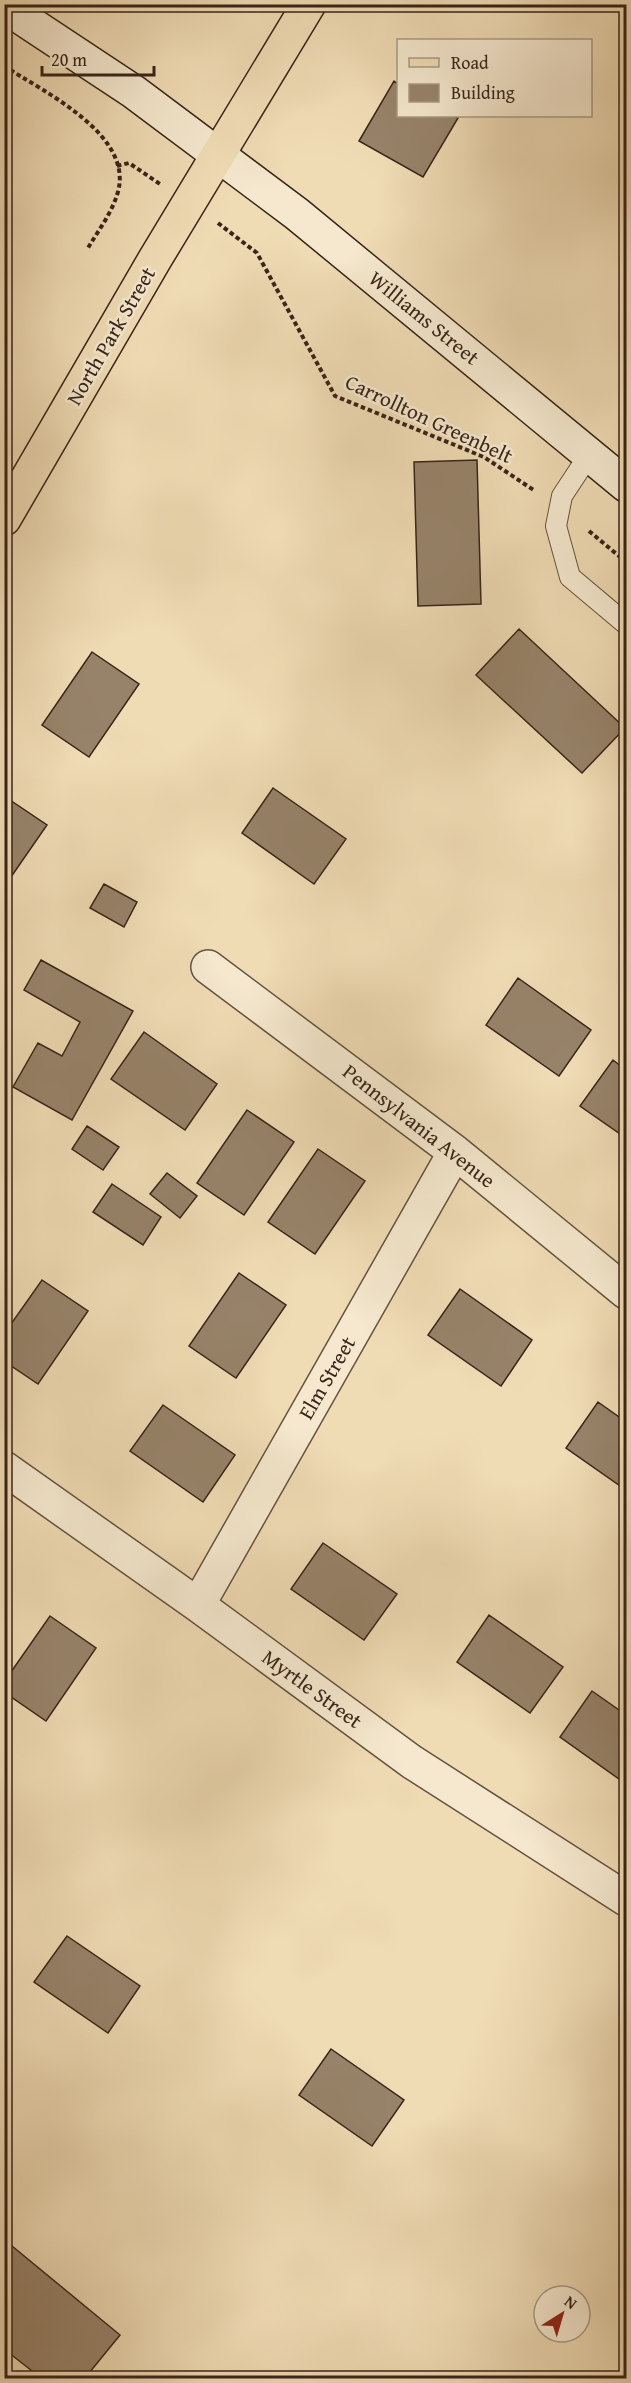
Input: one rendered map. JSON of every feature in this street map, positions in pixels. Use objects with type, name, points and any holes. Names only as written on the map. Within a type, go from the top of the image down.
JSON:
[{"type":"main road","name":"North Park Street","points":[[4,519],[309,4]]},
{"type":"street","name":"Williams Street","points":[[4,6],[134,92],[219,154],[306,222],[627,484]]},
{"type":"street","name":"Pennsylvania Avenue","points":[[208,967],[455,1152],[627,1292]]},
{"type":"street","name":"Elm Street","points":[[198,1605],[455,1152]]},
{"type":"street","name":"Myrtle Street","points":[[4,1468],[198,1605],[412,1762],[627,1899]]},
{"type":"lane","points":[[589,455],[562,496],[556,525],[570,577],[627,624]]},
{"type":"path","points":[[4,66],[96,128],[109,146],[117,166],[119,181],[117,194],[88,248]]},
{"type":"path","points":[[117,166],[129,163]]},
{"type":"path","name":"Carrollton Greenbelt","points":[[240,238],[257,253],[334,396],[484,457],[542,496]]},
{"type":"path","points":[[584,526],[627,562]]},
{"type":"building","points":[[394,81],[397,83],[397,117],[458,118],[423,177],[359,141]]},
{"type":"building","points":[[477,460],[481,604],[418,606],[414,462]]},
{"type":"building","points":[[519,629],[625,728],[582,773],[476,675]]},
{"type":"building","points":[[92,652],[139,684],[89,757],[42,725]]},
{"type":"building","points":[[273,788],[346,839],[314,884],[242,833]]},
{"type":"building","points":[[4,796],[47,825],[4,887]]},
{"type":"building","points":[[104,884],[137,902],[124,927],[90,908]]},
{"type":"building","points":[[41,960],[133,1011],[72,1120],[13,1087],[38,1043],[62,1056],[80,1022],[24,990]]},
{"type":"building","points":[[518,978],[591,1030],[559,1076],[486,1025]]},
{"type":"building","points":[[144,1032],[217,1084],[185,1130],[111,1079]]},
{"type":"building","points":[[613,1060],[626,1070],[626,1138],[580,1106]]},
{"type":"building","points":[[247,1110],[294,1142],[244,1215],[197,1183]]},
{"type":"building","points":[[87,1126],[119,1147],[103,1170],[72,1149]]},
{"type":"building","points":[[318,1149],[365,1181],[315,1254],[268,1222]]},
{"type":"building","points":[[167,1173],[197,1196],[180,1218],[150,1194]]},
{"type":"building","points":[[112,1184],[161,1217],[143,1245],[93,1212]]},
{"type":"building","points":[[239,1273],[286,1305],[236,1378],[189,1346]]},
{"type":"building","points":[[42,1280],[88,1311],[38,1384],[4,1361],[4,1334]]},
{"type":"building","points":[[460,1289],[532,1340],[501,1386],[428,1335]]},
{"type":"building","points":[[598,1402],[626,1422],[626,1490],[566,1448]]},
{"type":"building","points":[[163,1405],[235,1455],[203,1502],[130,1451]]},
{"type":"building","points":[[323,1543],[397,1594],[364,1640],[291,1589]]},
{"type":"building","points":[[489,1615],[563,1667],[530,1713],[457,1662]]},
{"type":"building","points":[[50,1616],[96,1648],[46,1721],[4,1692],[4,1682]]},
{"type":"building","points":[[592,1691],[626,1715],[626,1784],[560,1737]]},
{"type":"building","points":[[67,1936],[140,1986],[108,2033],[34,1982]]},
{"type":"building","points":[[331,2049],[404,2100],[372,2146],[299,2095]]},
{"type":"building","points":[[12,2246],[120,2335],[85,2378],[41,2378],[4,2349],[4,2255]]}]
